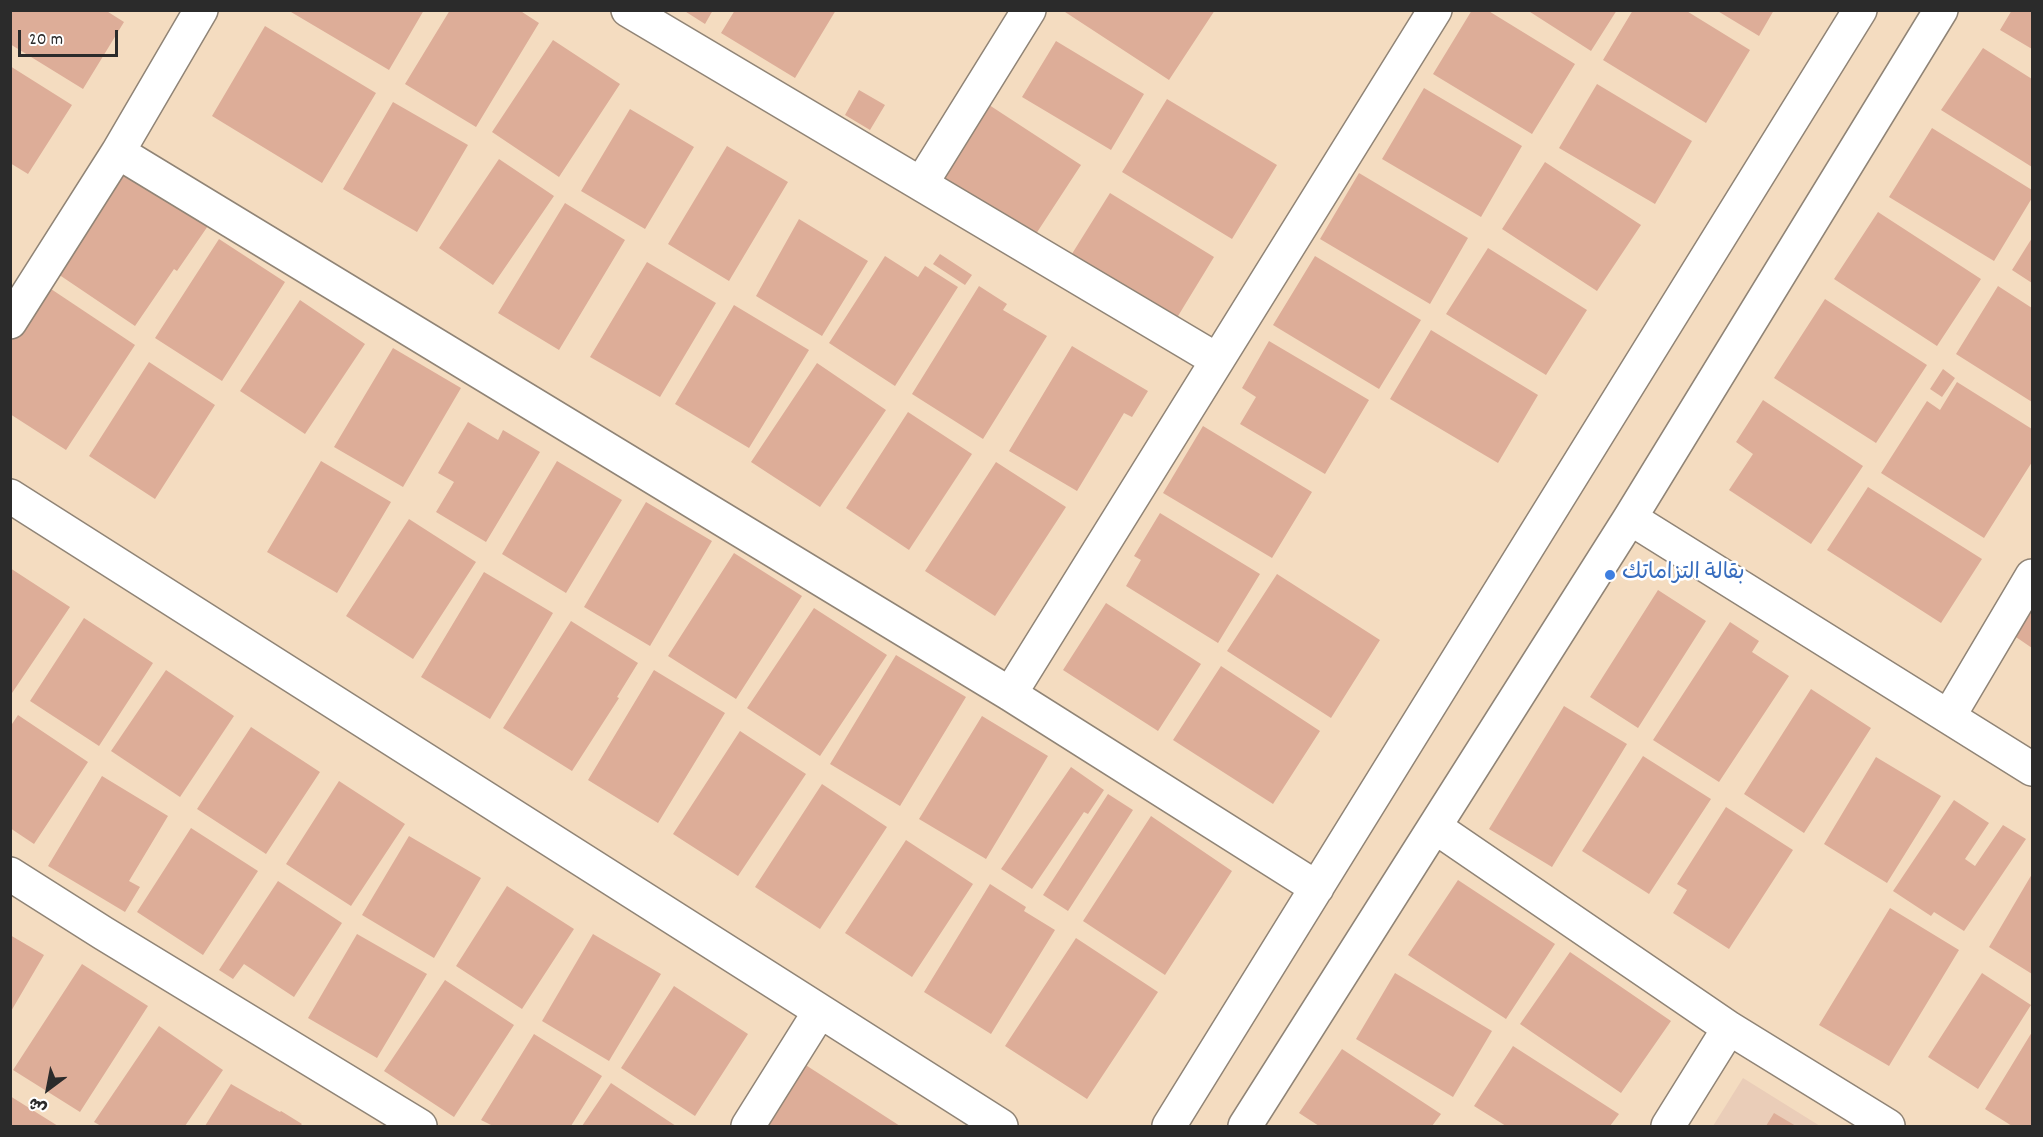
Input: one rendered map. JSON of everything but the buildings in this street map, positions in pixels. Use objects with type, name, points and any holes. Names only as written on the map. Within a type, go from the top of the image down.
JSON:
[{"type":"street","points":[[10,322],[118,152],[201,10]]},
{"type":"street","points":[[628,10],[1217,360]]},
{"type":"street","points":[[921,184],[1029,10]]},
{"type":"street","points":[[1010,694],[1435,10]]},
{"type":"street","points":[[1168,1126],[1860,10]]},
{"type":"street","points":[[1245,1126],[1630,518],[1941,10]]},
{"type":"street","points":[[118,152],[1010,694],[1317,888]]},
{"type":"street","points":[[10,496],[1001,1126]]},
{"type":"street","points":[[1630,518],[2032,769]]},
{"type":"street","points":[[1949,716],[2032,576]]},
{"type":"street","points":[[1435,827],[1729,1028],[1888,1126]]},
{"type":"street","points":[[10,874],[420,1126]]},
{"type":"street","points":[[748,1126],[820,1011]]},
{"type":"street","points":[[1668,1126],[1729,1028]]},
{"type":"shaded area","points":[[1743,1078],[1820,1126],[1713,1126]]},
{"type":"place","name":"بقالة التزاماتك","points":[[1610,575]]}]
